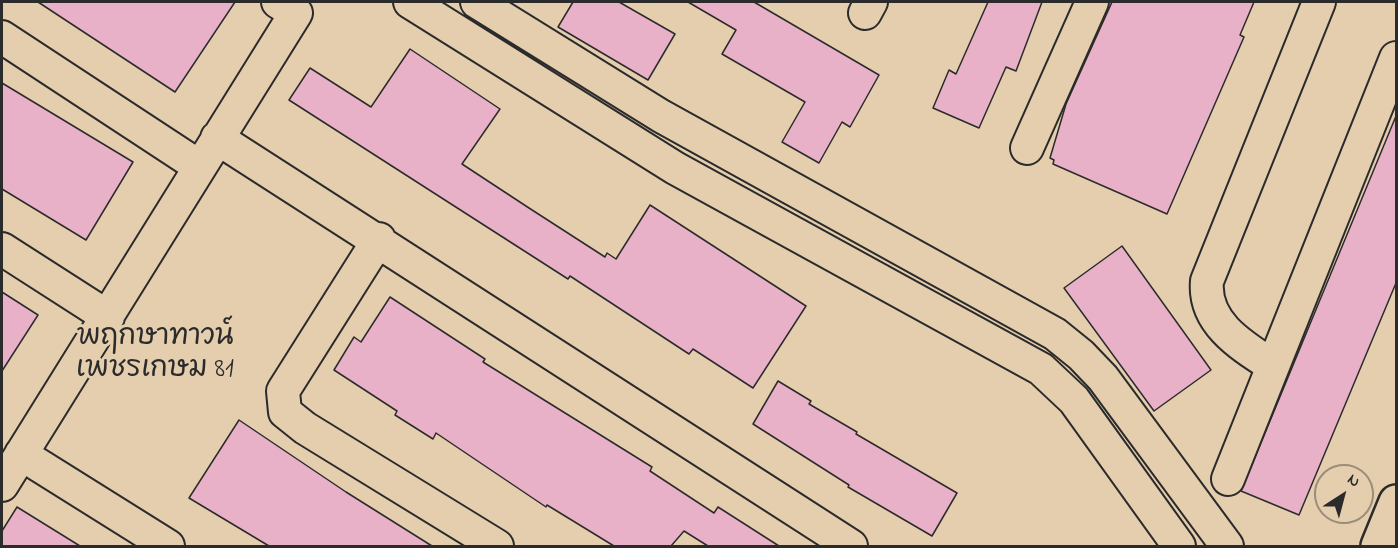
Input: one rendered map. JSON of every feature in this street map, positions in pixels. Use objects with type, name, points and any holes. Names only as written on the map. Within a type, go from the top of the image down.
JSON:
[{"type":"main road","points":[[1378,546],[1396,502]]},
{"type":"street","points":[[410,2],[675,168],[1041,369],[1074,400],[1179,546]]},
{"type":"street","points":[[477,2],[661,116],[1055,334],[1081,355],[1102,378],[1227,546]]},
{"type":"street","points":[[1028,148],[1092,2]]},
{"type":"street","points":[[1273,366],[1239,344],[1212,315],[1205,295],[1207,281],[1319,2]]},
{"type":"street","points":[[168,546],[9,468],[108,317],[296,4]]},
{"type":"street","points":[[2,37],[200,167]]},
{"type":"street","points":[[520,72],[540,41]]},
{"type":"street","points":[[1228,479],[1396,58]]},
{"type":"street","points":[[217,138],[378,239],[851,546]]},
{"type":"street","points":[[842,260],[859,226]]},
{"type":"street","points":[[378,239],[283,392],[285,412],[305,428],[497,546]]},
{"type":"street","points":[[2,249],[108,317]]},
{"type":"street","points":[[1074,400],[1102,378]]},
{"type":"building","points":[[38,2],[235,2],[175,92]]},
{"type":"building","points":[[573,2],[619,2],[675,34],[648,80],[558,27]]},
{"type":"building","points":[[688,2],[754,2],[879,75],[850,127],[842,122],[819,163],[782,142],[805,102],[722,54],[736,30]]},
{"type":"building","points":[[988,2],[1042,2],[1016,71],[1006,67],[979,128],[933,108],[949,70],[956,74]]},
{"type":"building","points":[[1112,2],[1254,2],[1240,35],[1244,37],[1167,214],[1053,164],[1054,160],[1050,158],[1066,104]]},
{"type":"building","points":[[410,49],[500,109],[462,164],[529,208],[605,257],[607,253],[616,259],[650,205],[806,306],[753,388],[693,349],[689,354],[570,276],[568,279],[289,100],[310,68],[371,107]]},
{"type":"building","points":[[2,83],[133,162],[86,240],[2,189]]},
{"type":"building","points":[[1396,116],[1396,283],[1320,464],[1314,464],[1314,479],[1299,515],[1241,491]]},
{"type":"building","points":[[1122,246],[1211,370],[1154,411],[1064,288]]},
{"type":"building","points":[[2,292],[38,315],[2,371]]},
{"type":"building","points":[[390,297],[485,359],[483,362],[652,467],[650,471],[714,513],[718,507],[779,546],[708,546],[684,531],[671,546],[614,546],[547,505],[546,507],[436,433],[433,439],[395,415],[397,411],[334,370],[354,337],[361,342]]},
{"type":"building","points":[[778,381],[811,401],[809,404],[857,432],[856,434],[957,493],[932,536],[848,487],[849,485],[753,424]]},
{"type":"building","points":[[239,420],[432,546],[269,546],[189,498]]},
{"type":"building","points":[[17,507],[80,546],[2,546],[2,531]]},
{"type":"district","name":"พฤกษาทาวน์ เพชรเกษม 81","points":[[155,355]]}]
